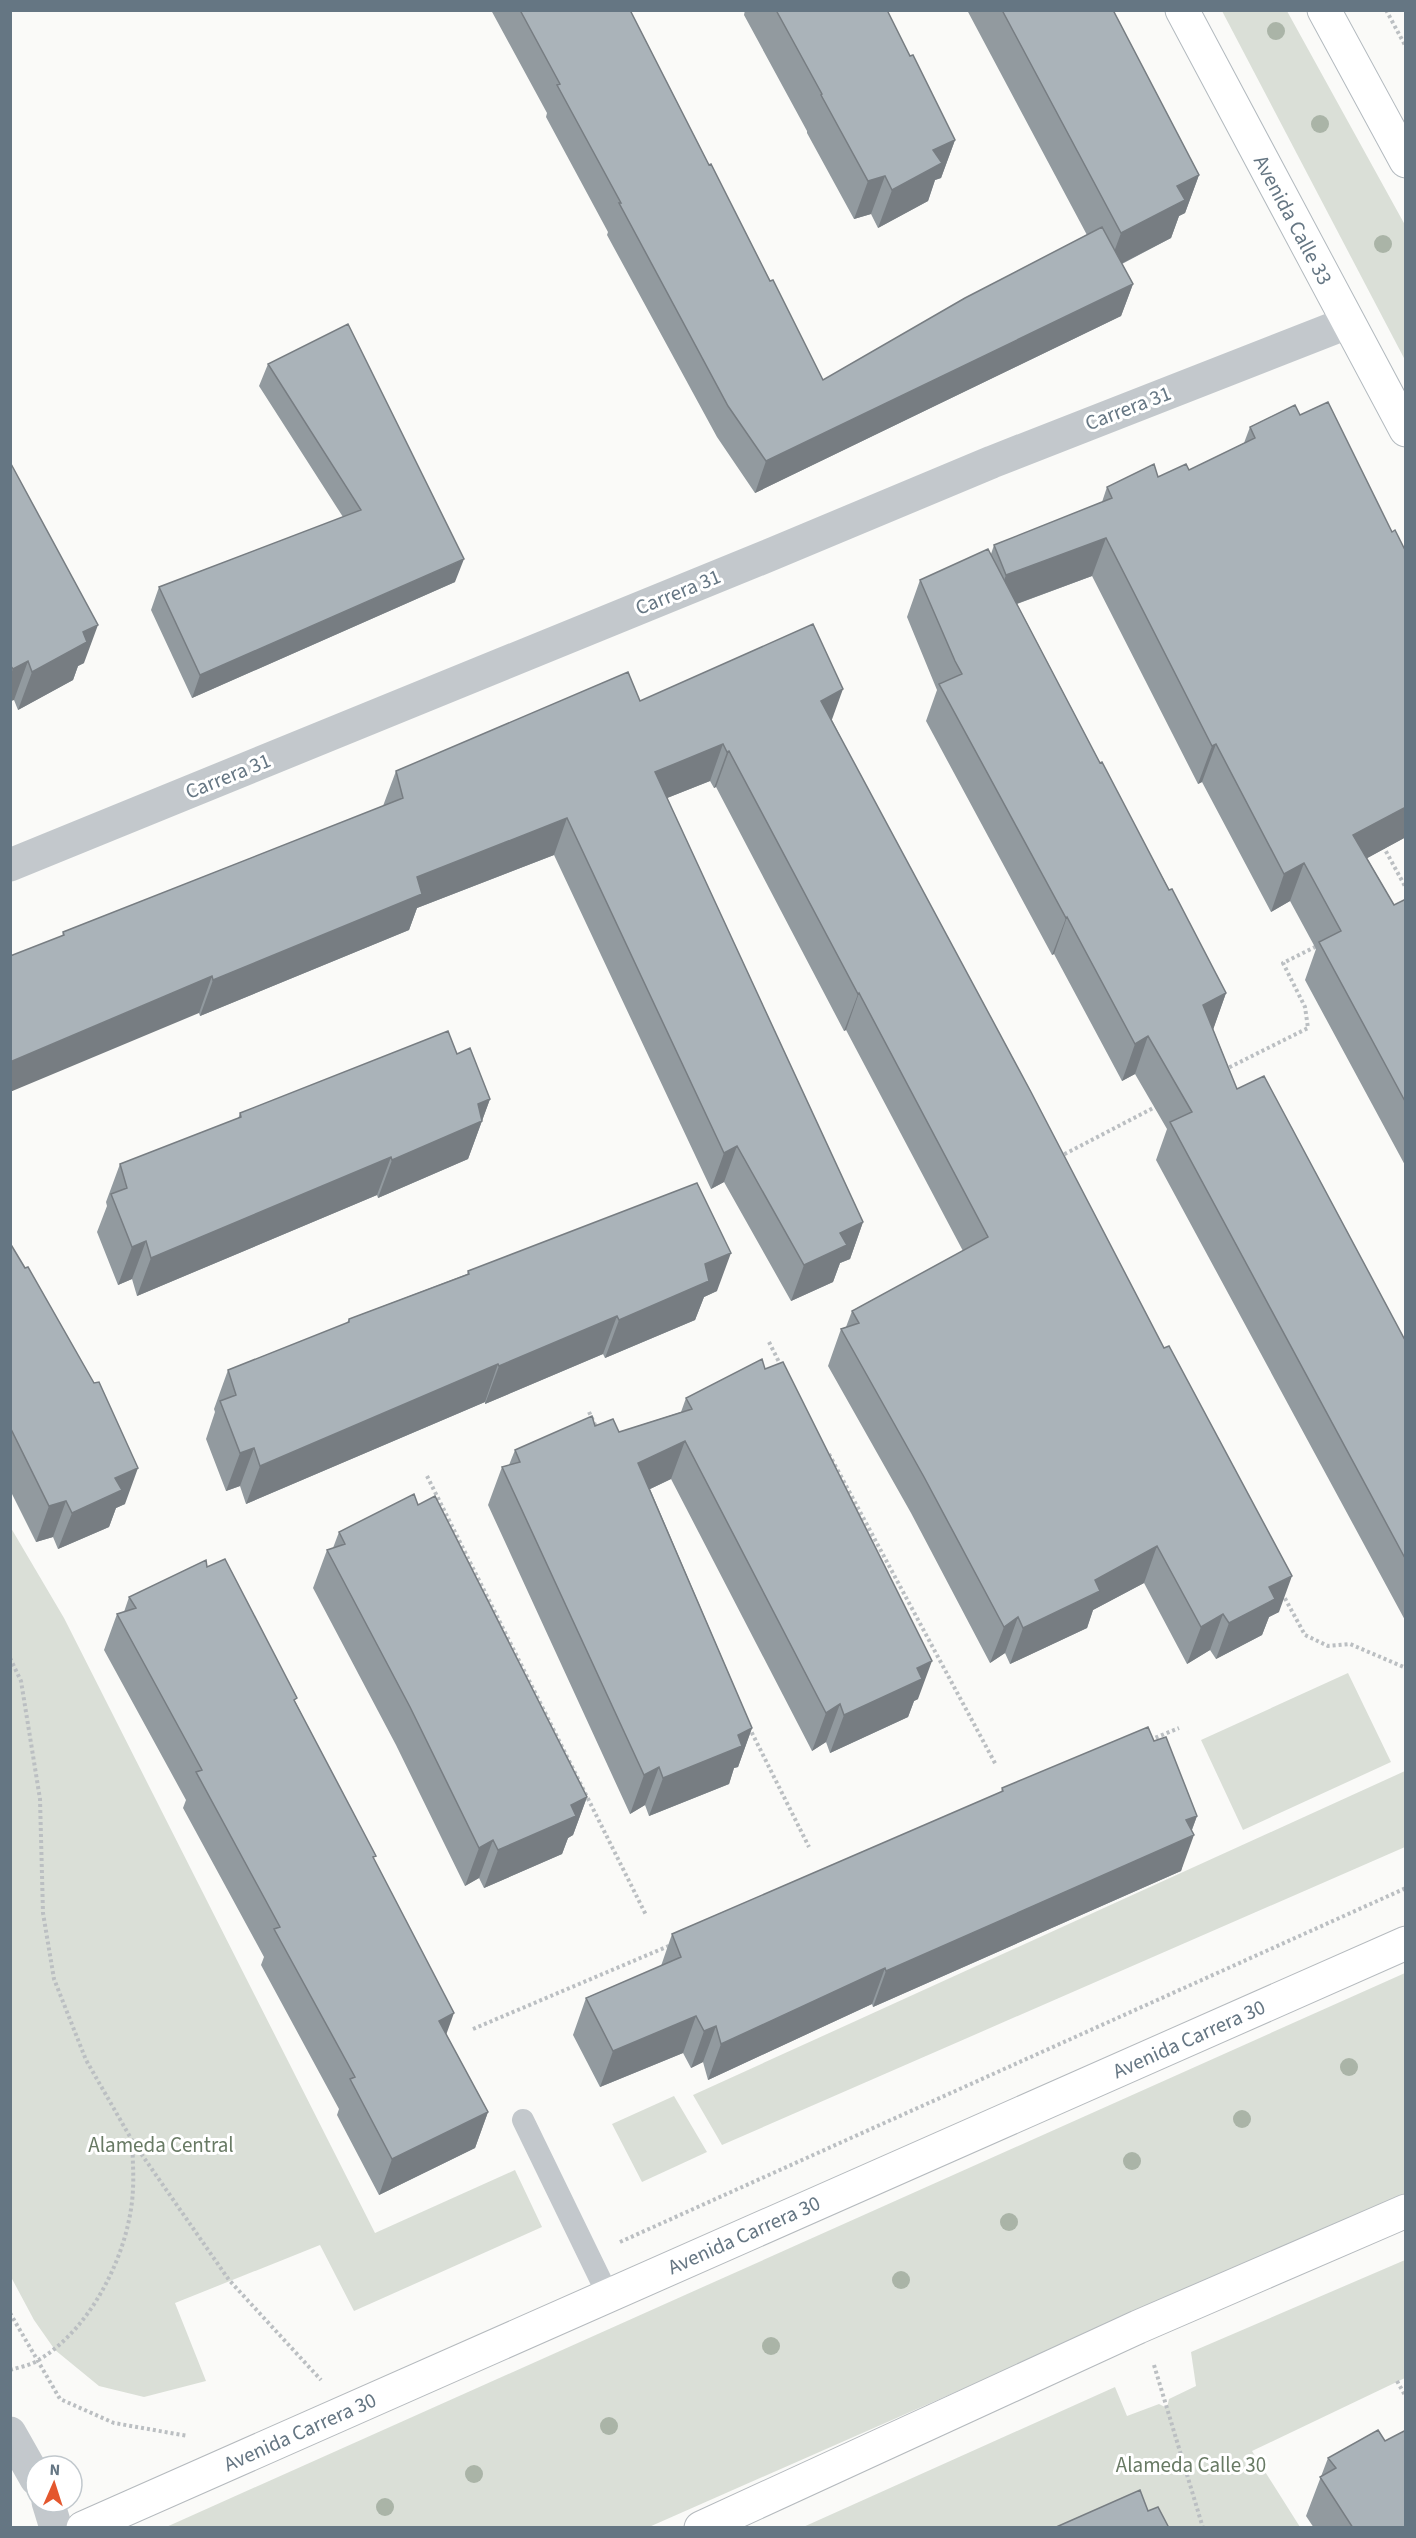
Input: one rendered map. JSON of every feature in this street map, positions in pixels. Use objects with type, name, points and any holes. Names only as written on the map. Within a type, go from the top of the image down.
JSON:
[{"type":"main road","name":"Avenida Calle 33","points":[[1182,10],[1406,430]]},
{"type":"main road","points":[[1324,10],[1406,162]]},
{"type":"main road","name":"Avenida Carrera 30","points":[[83,2528],[1406,1943]]},
{"type":"main road","points":[[701,2528],[1138,2326],[1406,2211]]},
{"type":"street","name":"Carrera 31","points":[[10,865],[761,559],[992,462],[1347,323]]},
{"type":"street","points":[[10,2433],[24,2458]]},
{"type":"lane","points":[[523,2120],[608,2295]]},
{"type":"path","points":[[1386,10],[1406,47]]},
{"type":"path","points":[[1378,837],[1406,888]]},
{"type":"path","points":[[1220,1072],[1308,1028],[1305,1007],[1282,963],[1324,943]]},
{"type":"path","points":[[1058,1158],[1168,1100]]},
{"type":"path","points":[[769,1342],[785,1373]]},
{"type":"path","points":[[589,1412],[600,1433]]},
{"type":"path","points":[[824,1445],[996,1766]]},
{"type":"path","points":[[427,1476],[646,1915]]},
{"type":"path","points":[[1276,1583],[1305,1635],[1328,1646],[1350,1644],[1406,1668]]},
{"type":"path","points":[[10,1658],[21,1681],[40,1799],[43,1913],[54,1979],[86,2060],[133,2142],[229,2280],[328,2388],[335,2416]]},
{"type":"path","points":[[745,1720],[809,1847]]},
{"type":"path","points":[[1146,1742],[1179,1728]]},
{"type":"path","points":[[590,2255],[1406,1888]]},
{"type":"path","points":[[473,2030],[672,1945]]},
{"type":"path","points":[[10,2370],[38,2361],[57,2348],[98,2303],[116,2262],[128,2224],[133,2189],[133,2142]]},
{"type":"path","points":[[10,2313],[60,2399],[114,2423],[190,2436],[180,2441]]},
{"type":"path","points":[[1153,2361],[1203,2528]]},
{"type":"path","points":[[309,2383],[329,2373]]},
{"type":"path","points":[[1397,2382],[1406,2397]]},
{"type":"green space","points":[[1222,11],[1287,11],[1405,225],[1405,360]]},
{"type":"green space","name":"Alameda Central","points":[[11,1528],[64,1618],[375,2233],[515,2170],[542,2227],[354,2311],[320,2245],[175,2303],[206,2381],[144,2397],[99,2386],[55,2350],[34,2320],[11,2277]]},
{"type":"green space","points":[[1348,1673],[1391,1762],[1243,1830],[1201,1740]]},
{"type":"green space","points":[[1405,1771],[1405,1847],[722,2145],[693,2095]]},
{"type":"green space","points":[[1405,1973],[1405,2194],[649,2527],[164,2528]]},
{"type":"green space","points":[[674,2096],[707,2152],[642,2182],[612,2124]]},
{"type":"green space","name":"Alameda Calle 30","points":[[1405,2260],[1405,2378],[1252,2451],[1300,2527],[801,2528],[1115,2387],[1127,2416],[1159,2404],[1167,2408],[1169,2399],[1196,2386],[1191,2352]]},
{"type":"building","points":[[520,10],[630,10],[770,281],[773,280],[823,380],[965,298],[1102,227],[1133,284],[766,461],[728,406],[557,85],[560,84]]},
{"type":"building","points":[[776,10],[887,10],[910,56],[913,55],[955,140],[933,150],[942,163],[892,190],[885,176],[868,181]]},
{"type":"building","points":[[1002,10],[1113,10],[1199,175],[1177,186],[1185,200],[1121,233]]},
{"type":"building","points":[[348,324],[464,559],[200,675],[159,587],[361,510],[268,364]]},
{"type":"building","points":[[1328,402],[1392,532],[1395,530],[1406,552],[1406,807],[1353,835],[1394,905],[1406,899],[1406,1103],[1319,942],[1341,931],[1304,863],[1284,874],[1216,744],[1212,746],[1106,538],[1006,575],[994,545],[1112,498],[1107,487],[1154,464],[1158,477],[1186,464],[1189,470],[1255,438],[1250,427],[1295,405],[1300,415]]},
{"type":"building","points":[[10,462],[98,625],[83,632],[87,642],[32,672],[28,661],[13,669],[10,665]]},
{"type":"building","points":[[988,549],[1100,763],[1102,762],[1169,890],[1172,889],[1226,993],[1203,1005],[1237,1089],[1264,1076],[1406,1342],[1406,1560],[1170,1122],[1192,1112],[1148,1036],[1135,1044],[939,684],[962,674],[920,580]]},
{"type":"building","points":[[813,624],[843,689],[821,701],[1031,1092],[1164,1348],[1169,1346],[1292,1576],[1269,1587],[1275,1599],[1229,1623],[1223,1614],[1201,1627],[1157,1546],[1095,1580],[1100,1591],[1023,1628],[1018,1617],[1004,1627],[841,1329],[859,1323],[852,1311],[988,1237],[729,751],[727,752],[723,744],[655,772],[863,1222],[840,1233],[847,1245],[804,1265],[737,1146],[724,1153],[567,818],[417,877],[422,894],[213,980],[212,976],[10,1062],[10,956],[64,935],[63,932],[403,798],[396,771],[628,672],[640,701]]},
{"type":"building","points":[[448,1031],[457,1054],[470,1048],[490,1099],[478,1104],[482,1121],[151,1258],[146,1241],[132,1247],[111,1194],[127,1188],[120,1164],[241,1117],[240,1113]]},
{"type":"building","points":[[697,1183],[731,1253],[705,1264],[709,1281],[619,1320],[617,1316],[499,1366],[498,1364],[260,1466],[254,1448],[240,1453],[220,1401],[236,1395],[228,1370],[349,1322],[349,1319],[469,1274],[468,1271]]},
{"type":"building","points":[[10,1243],[25,1268],[28,1267],[94,1383],[99,1382],[138,1468],[115,1478],[122,1490],[72,1513],[66,1501],[49,1506],[10,1427]]},
{"type":"building","points":[[762,1359],[765,1369],[783,1362],[932,1661],[917,1668],[922,1679],[844,1715],[840,1704],[826,1713],[685,1441],[638,1463],[752,1728],[738,1735],[742,1746],[663,1778],[659,1767],[644,1775],[502,1467],[520,1462],[515,1450],[592,1416],[595,1426],[613,1419],[619,1432],[692,1409],[686,1398]]},
{"type":"building","points":[[414,1494],[418,1505],[435,1496],[587,1797],[571,1805],[576,1816],[498,1850],[493,1840],[479,1848],[410,1707],[327,1550],[345,1544],[339,1532]]},
{"type":"building","points":[[225,1559],[297,1698],[294,1700],[376,1856],[373,1857],[454,2013],[439,2021],[488,2112],[392,2159],[350,2079],[355,2077],[274,1929],[280,1927],[196,1772],[202,1770],[117,1614],[136,1608],[129,1597],[206,1560],[207,1567]]},
{"type":"building","points":[[1148,1727],[1154,1741],[1166,1737],[1197,1816],[1186,1820],[1194,1835],[886,1971],[885,1968],[721,2044],[716,2026],[704,2031],[696,2016],[613,2051],[586,1998],[681,1957],[672,1934],[1003,1791],[1002,1788]]},
{"type":"building","points":[[1378,2430],[1385,2441],[1406,2430],[1406,2528],[1353,2528],[1320,2477],[1336,2468],[1328,2458]]},
{"type":"building","points":[[1140,2490],[1148,2511],[1158,2507],[1169,2528],[1054,2528]]}]
